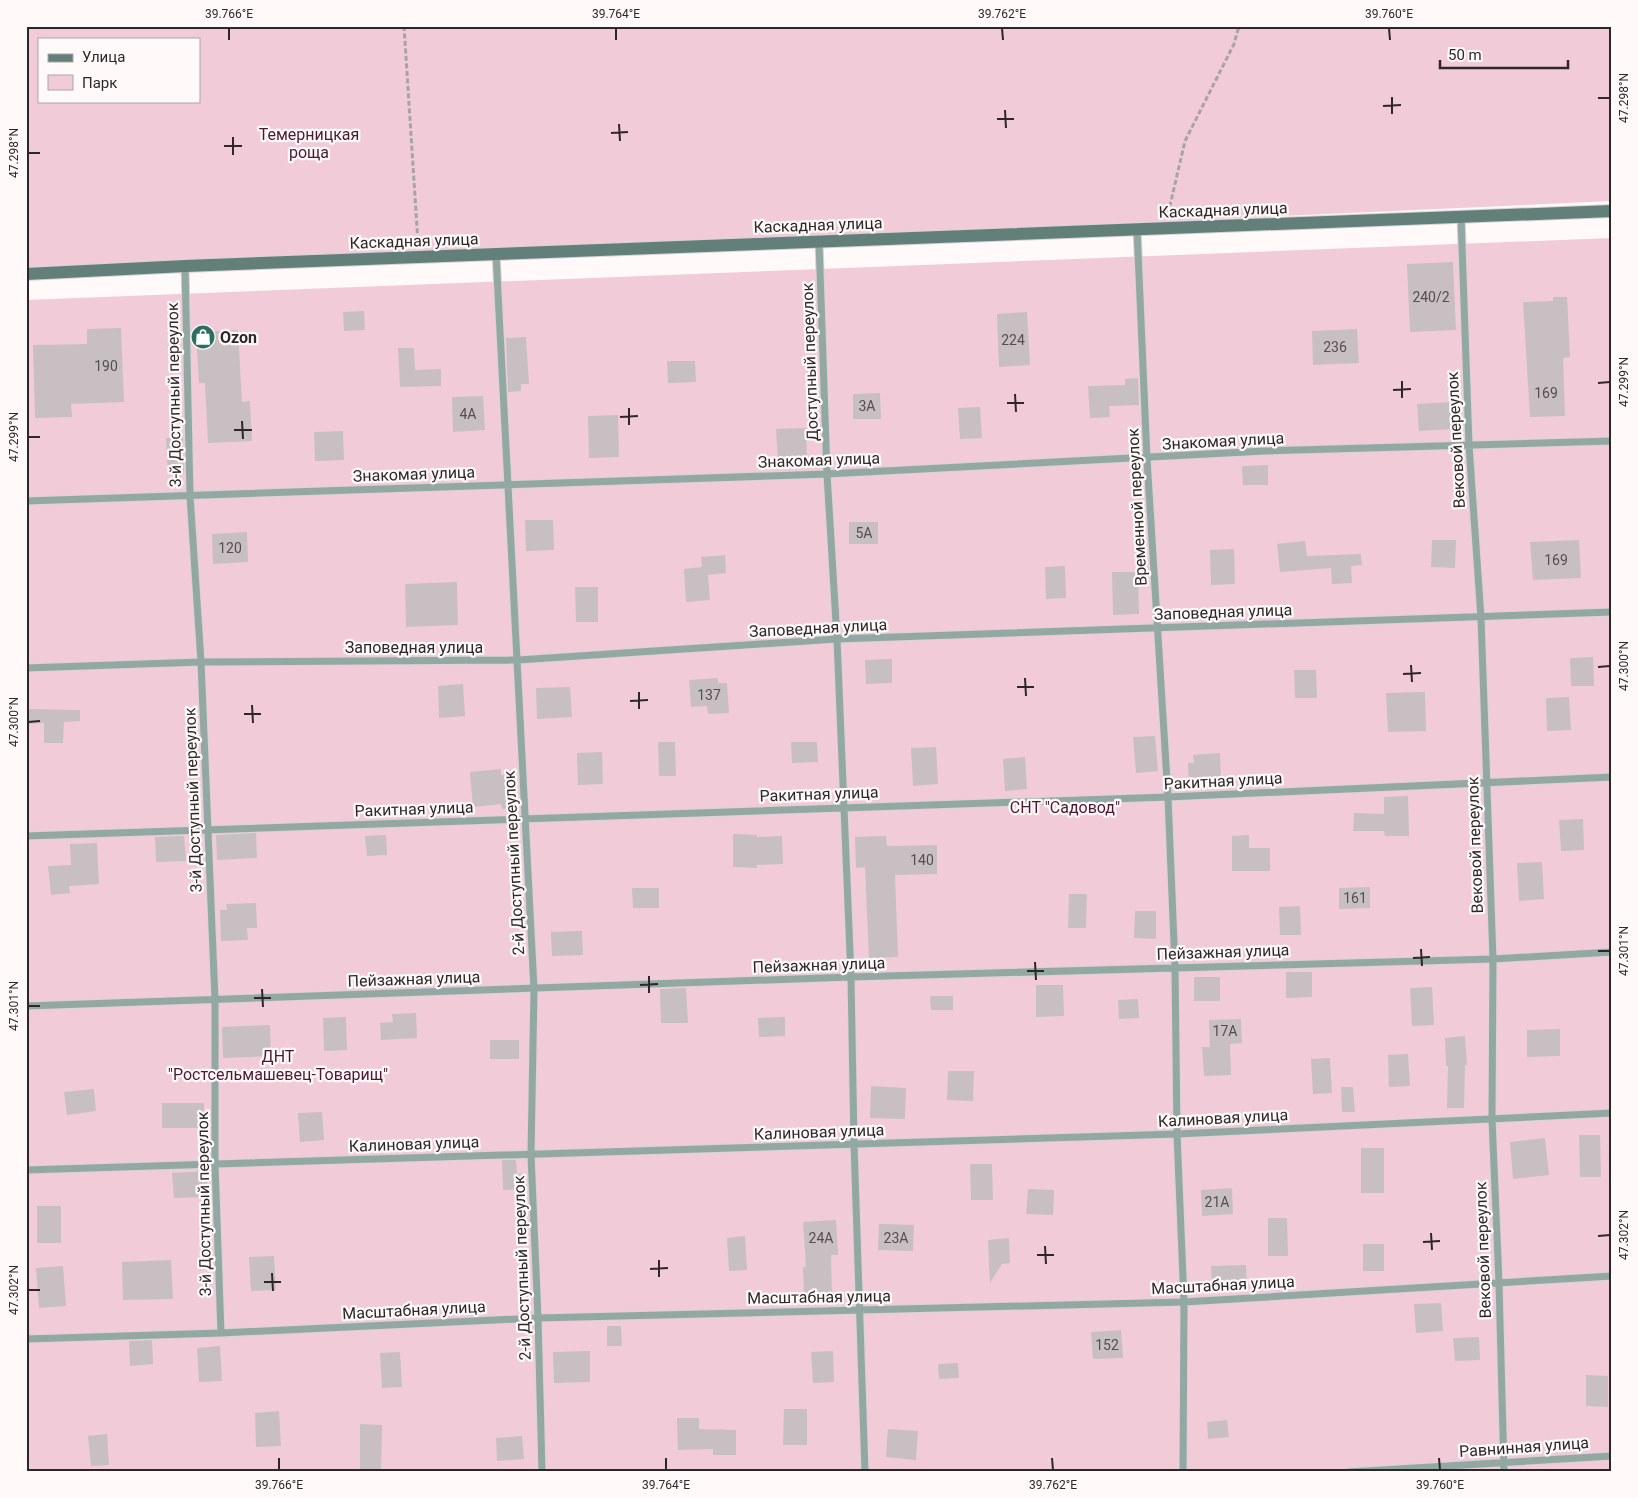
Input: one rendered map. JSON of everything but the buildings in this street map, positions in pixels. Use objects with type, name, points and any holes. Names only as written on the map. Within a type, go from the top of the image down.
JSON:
[{"type":"street","name":"Каскадная улица","points":[[26,274],[185,266],[1612,211]]},
{"type":"lane","name":"Вековой переулок","points":[[1461,217],[1469,445],[1481,618],[1494,959],[1492,1119],[1504,1472]]},
{"type":"lane","name":"Временной переулок","points":[[1138,230],[1147,459],[1168,797],[1175,967],[1177,1134],[1184,1302],[1183,1472]]},
{"type":"lane","name":"Доступный переулок","points":[[819,242],[827,474],[837,640],[851,977],[854,1144],[865,1472]]},
{"type":"lane","name":"2-й Доступный переулок","points":[[496,254],[534,989],[531,1155],[542,1472]]},
{"type":"lane","name":"3-й Доступный переулок","points":[[185,266],[190,496],[201,662],[215,1000],[215,1164],[220,1333]]},
{"type":"lane","name":"Знакомая улица","points":[[26,501],[827,474],[1147,459],[1265,451],[1612,441]]},
{"type":"lane","name":"Заповедная улица","points":[[26,668],[201,662],[518,660],[837,640],[1612,612]]},
{"type":"lane","name":"Ракитная улица","points":[[26,836],[1168,797],[1612,777]]},
{"type":"lane","name":"Пейзажная улица","points":[[26,1006],[851,977],[1494,959],[1612,952]]},
{"type":"lane","name":"Калиновая улица","points":[[26,1170],[1177,1134],[1612,1113]]},
{"type":"lane","name":"Масштабная улица","points":[[26,1339],[220,1333],[538,1318],[1184,1302],[1612,1276]]},
{"type":"lane","name":"Равнинная улица","points":[[1349,1472],[1612,1456]]},
{"type":"path","points":[[404,26],[419,257]]},
{"type":"path","points":[[1165,228],[1186,141],[1234,44],[1239,26]]},
{"type":"green space","name":"Темерницкая роща","points":[[26,26],[1612,26],[1612,201],[185,266],[26,271]]},
{"type":"green space","name":"СНТ \"Садовод\"","points":[[1612,238],[1612,1472],[26,1472],[26,300]]},
{"type":"place","name":"Ozon","points":[[203,337]]},
{"type":"park label","name":"ДНТ \"Ростсельмашевец-Товарищ\"","points":[[278,1065]]}]
